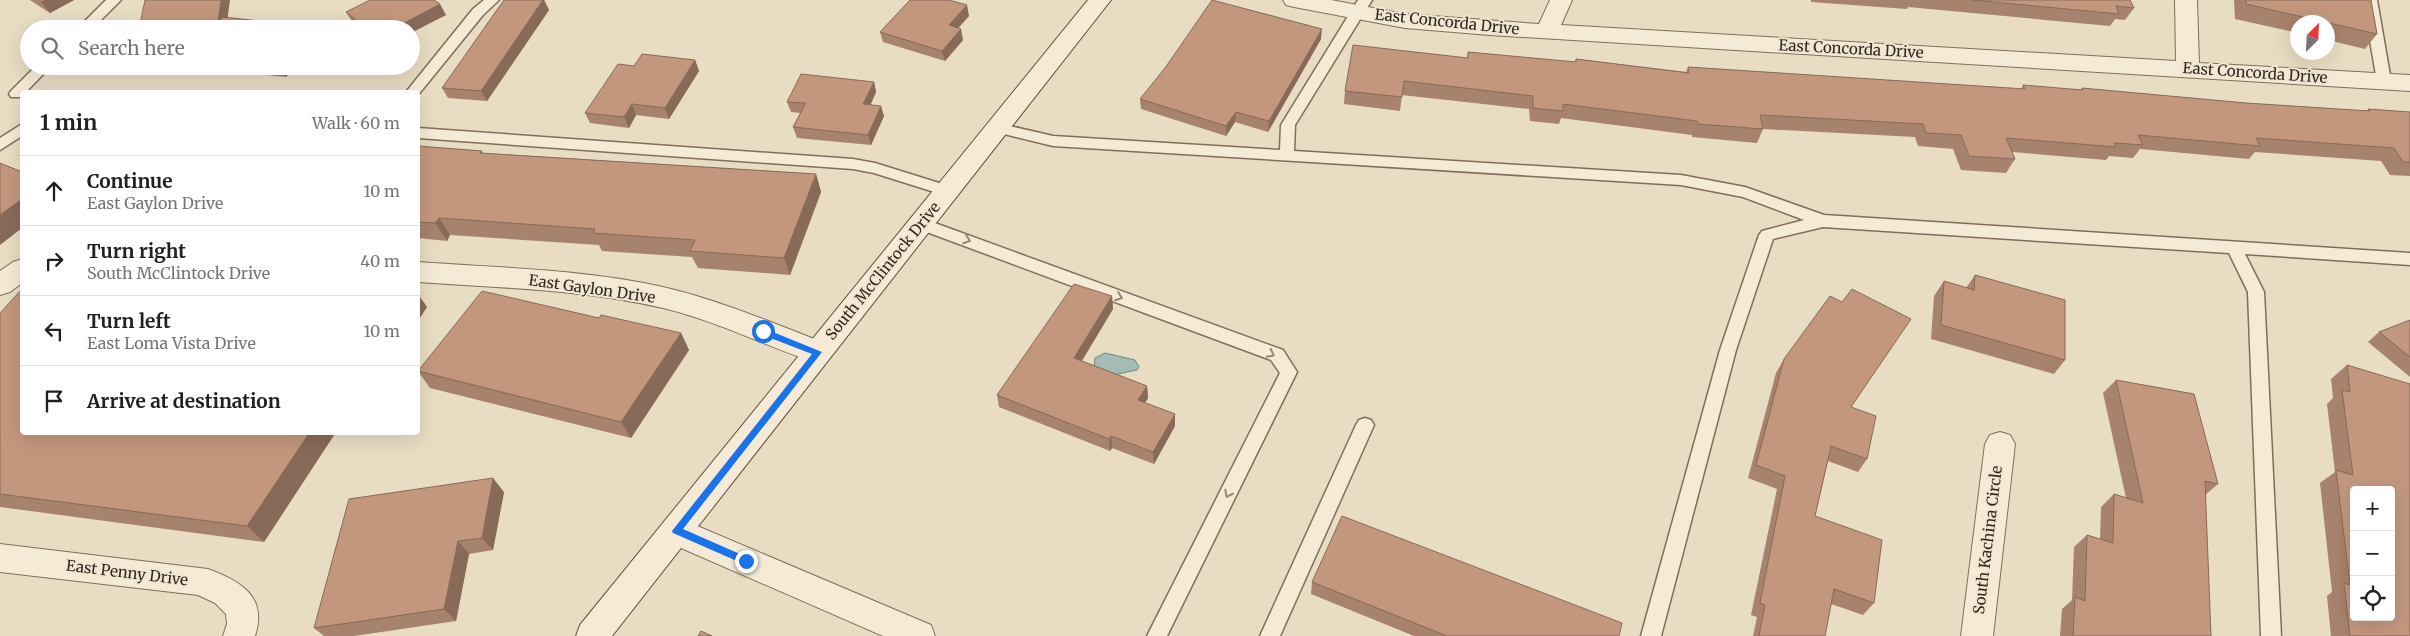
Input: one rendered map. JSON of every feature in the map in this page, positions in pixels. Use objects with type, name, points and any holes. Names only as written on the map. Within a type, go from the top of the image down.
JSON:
[{"type":"street","name":"South McClintock Drive","points":[[592,636],[1100,0]]},
{"type":"street","name":"East Concorda Drive","points":[[1294,0],[1361,6],[1405,21],[1547,32],[2188,68],[2410,83]]},
{"type":"street","points":[[1547,32],[1561,0]]},
{"type":"street","points":[[2186,0],[2188,68]]},
{"type":"street","points":[[0,285],[20,271]]},
{"type":"street","name":"East Gaylon Drive","points":[[420,272],[554,282],[642,293],[692,306],[817,352]]},
{"type":"street","name":"South Kachina Circle","points":[[1977,636],[2000,444]]},
{"type":"street","points":[[676,531],[919,636]]},
{"type":"street","name":"East Penny Drive","points":[[0,558],[198,581],[216,585],[232,594],[241,623]]},
{"type":"lane","points":[[93,20],[114,0]]},
{"type":"lane","points":[[415,90],[478,12],[492,0]]},
{"type":"lane","points":[[2370,0],[2384,81]]},
{"type":"lane","points":[[1286,154],[1288,125],[1361,6]]},
{"type":"lane","points":[[23,90],[36,75]]},
{"type":"lane","points":[[0,92],[19,94]]},
{"type":"lane","points":[[997,128],[1053,141],[1681,180],[1746,192],[1823,221],[2410,259]]},
{"type":"lane","points":[[0,145],[20,130]]},
{"type":"lane","points":[[420,133],[853,164],[891,172],[947,191]]},
{"type":"lane","points":[[1651,636],[1728,350],[1767,235],[1823,221]]},
{"type":"lane","points":[[921,224],[1276,355],[1289,372],[1157,636]]},
{"type":"lane","points":[[2234,248],[2256,292],[2271,636]]},
{"type":"lane","points":[[1270,636],[1365,425]]},
{"type":"water","points":[[1105,353],[1135,360],[1139,367],[1137,370],[1113,375],[1094,367],[1095,358]]},
{"type":"building","points":[[145,0],[221,0],[218,20],[141,20]]},
{"type":"building","points":[[370,0],[434,0],[440,4],[410,20],[356,20],[346,12]]},
{"type":"building","points":[[504,0],[543,0],[481,91],[442,88]]},
{"type":"building","points":[[910,0],[949,0],[967,5],[949,25],[961,29],[942,51],[880,32]]},
{"type":"building","points":[[1212,0],[1322,29],[1269,121],[1236,112],[1226,126],[1140,99],[1165,68]]},
{"type":"building","points":[[1973,0],[2130,0],[2134,8],[2116,6],[2119,14]]},
{"type":"building","points":[[2246,0],[2371,0],[2377,34],[2335,24],[2335,15],[2294,15],[2246,4]]},
{"type":"building","points":[[223,17],[251,20],[220,20]]},
{"type":"building","points":[[1353,45],[1468,58],[1468,52],[1576,62],[1576,59],[1689,73],[1688,67],[2025,89],[2023,85],[2083,90],[2082,88],[2246,103],[2410,112],[2410,162],[2403,162],[2394,148],[2256,138],[2260,146],[2138,135],[2143,145],[2114,143],[2116,147],[2006,138],[2015,159],[1969,156],[1961,135],[1926,133],[1923,124],[1760,115],[1763,129],[1698,124],[1697,121],[1563,104],[1563,111],[1533,108],[1533,96],[1404,81],[1402,97],[1345,91]]},
{"type":"building","points":[[642,54],[695,60],[665,108],[632,104],[624,117],[585,113],[618,64],[634,66]]},
{"type":"building","points":[[801,74],[874,82],[863,104],[881,106],[868,135],[793,127],[806,103],[787,102]]},
{"type":"building","points":[[420,146],[482,151],[480,153],[816,174],[784,258],[690,251],[695,240],[593,233],[595,229],[439,218],[435,223],[420,222]]},
{"type":"building","points":[[0,163],[20,171],[20,200],[0,215]]},
{"type":"building","points":[[1975,275],[2065,300],[2065,360],[1941,325],[1944,281],[1974,290]]},
{"type":"building","points":[[1074,284],[1112,296],[1074,358],[1147,386],[1138,400],[1175,414],[1153,452],[1111,436],[1109,439],[997,395]]},
{"type":"building","points":[[1852,289],[1911,319],[1851,407],[1876,416],[1867,459],[1831,446],[1815,516],[1882,540],[1874,603],[1834,589],[1825,636],[1759,636],[1765,605],[1760,603],[1785,476],[1756,465],[1784,359],[1830,296],[1842,302]]},
{"type":"building","points":[[20,291],[20,435],[308,435],[247,526],[0,494],[0,313]]},
{"type":"building","points":[[482,291],[599,318],[601,315],[681,333],[621,422],[420,372],[420,368]]},
{"type":"building","points":[[2410,320],[2410,357],[2379,332]]},
{"type":"building","points":[[2347,365],[2410,384],[2410,636],[2350,636],[2344,583],[2350,585],[2336,470],[2353,475],[2342,390],[2350,392]]},
{"type":"building","points":[[2116,380],[2194,394],[2218,484],[2205,481],[2211,636],[2073,636],[2075,597],[2085,601],[2087,535],[2113,543],[2114,494],[2143,503]]},
{"type":"building","points":[[493,478],[482,538],[458,541],[444,609],[314,628],[349,499]]},
{"type":"building","points":[[1342,516],[1622,623],[1619,636],[1447,636],[1312,582]]},
{"type":"building","points":[[701,631],[712,636],[698,636]]},
{"type":"route","points":[[746,561],[676,531],[817,352],[763,331]]}]
